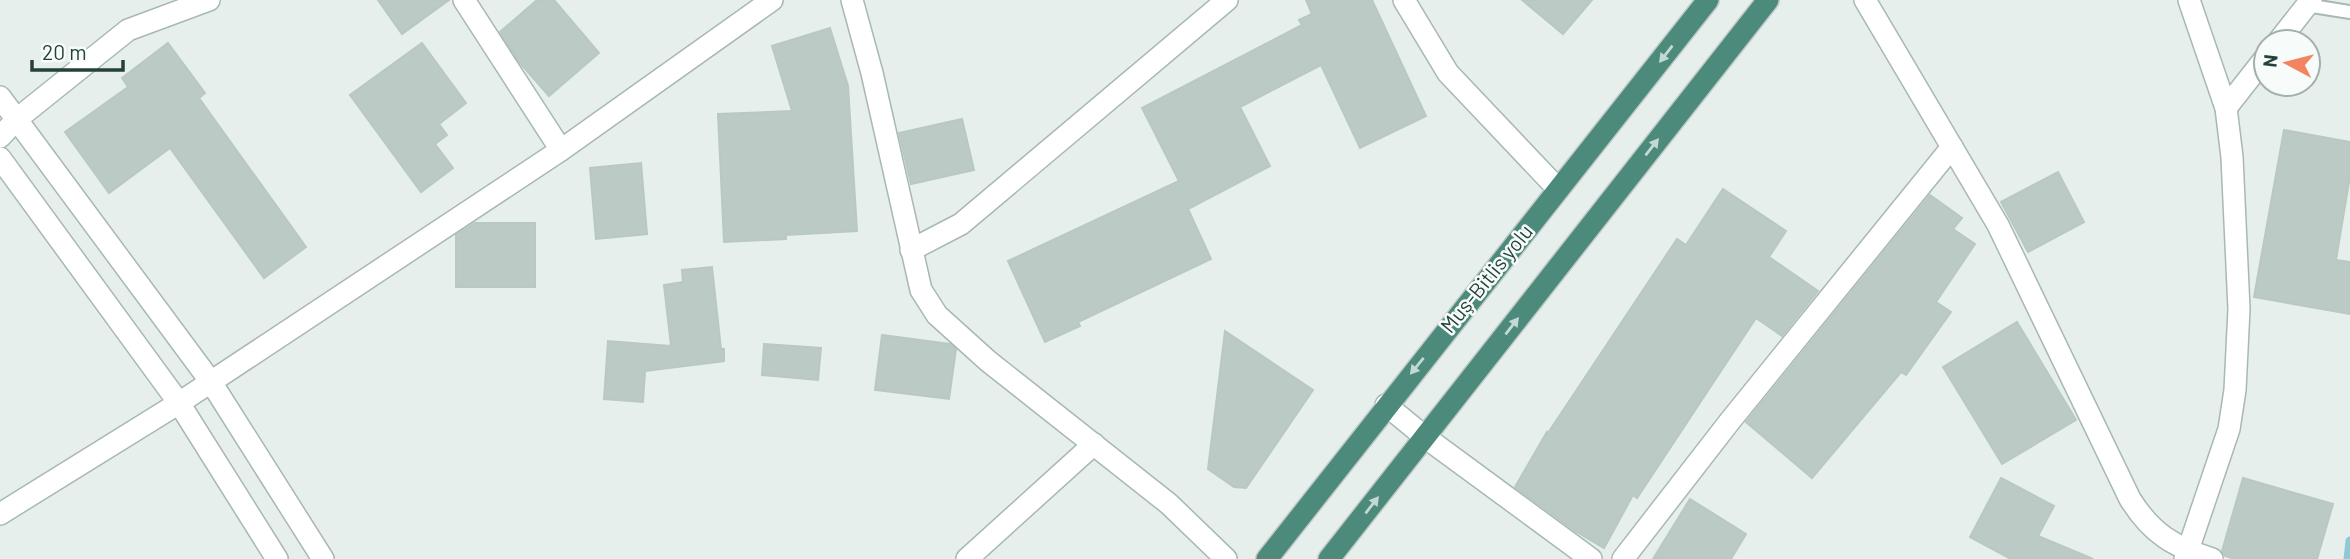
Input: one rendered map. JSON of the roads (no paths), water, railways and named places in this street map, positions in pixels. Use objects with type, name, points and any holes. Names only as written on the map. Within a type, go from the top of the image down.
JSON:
[{"type":"highway","name":"Muş-Bitlis yolu","points":[[1266,559],[1708,0]]},
{"type":"highway","points":[[1329,559],[1768,0]]},
{"type":"street","points":[[0,137],[17,119],[128,30],[209,0]]},
{"type":"street","points":[[464,0],[561,150]]},
{"type":"street","points":[[0,514],[179,403],[561,150],[772,0]]},
{"type":"street","points":[[852,0],[872,73],[921,290],[937,315],[988,360],[1169,504],[1226,559]]},
{"type":"street","points":[[911,250],[961,224],[1227,0]]},
{"type":"street","points":[[1404,0],[1448,73],[1558,189]]},
{"type":"street","points":[[1865,0],[1998,226],[2130,499],[2152,528],[2186,555],[2212,559]]},
{"type":"street","points":[[2186,555],[2229,429],[2238,363],[2239,309],[2232,157],[2226,108],[2189,0]]},
{"type":"street","points":[[2289,28],[2308,3]]},
{"type":"street","points":[[2226,108],[2252,75]]},
{"type":"street","points":[[0,97],[211,382],[323,559]]},
{"type":"street","points":[[1623,559],[1730,421],[1952,147]]},
{"type":"street","points":[[0,158],[179,403],[277,559]]},
{"type":"street","points":[[1386,405],[1425,437],[1591,559]]},
{"type":"street","points":[[967,559],[1094,444]]},
{"type":"lane","points":[[2308,3],[2350,12]]},
{"type":"waterway","points":[[2348,559],[2350,541]]}]
